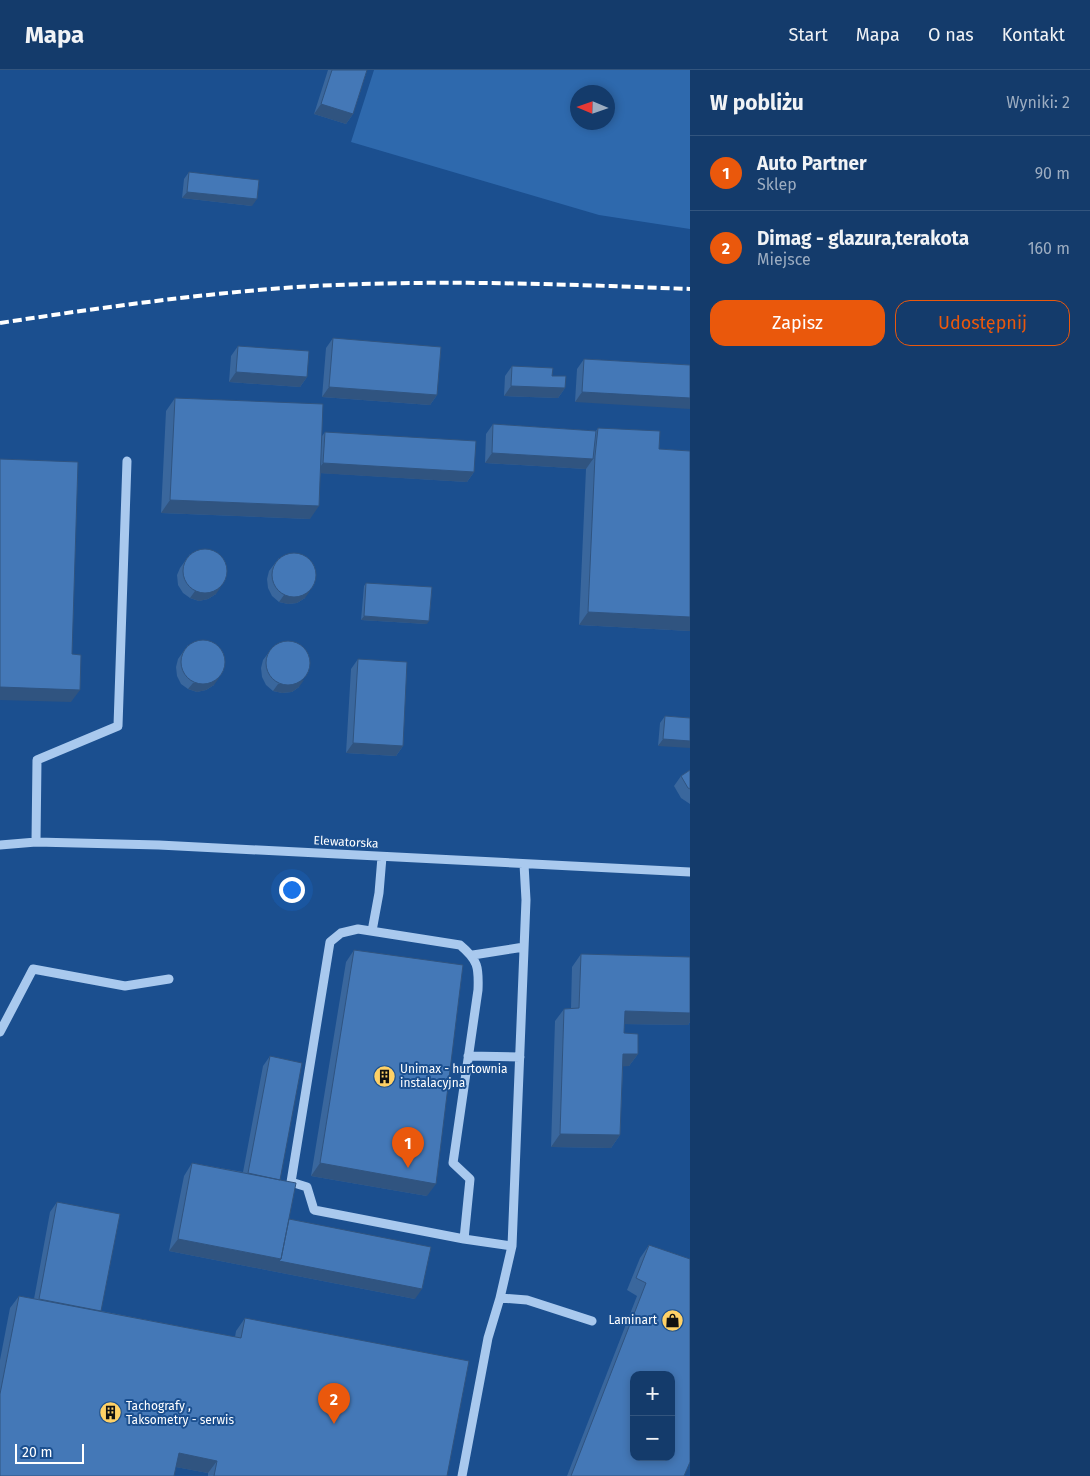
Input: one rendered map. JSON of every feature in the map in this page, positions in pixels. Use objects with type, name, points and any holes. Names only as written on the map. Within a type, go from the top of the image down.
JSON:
[{"type":"street","points":[[36,842],[37,760],[118,726],[127,461]]},
{"type":"street","name":"Elewatorska","points":[[0,845],[36,842],[159,845],[690,872]]},
{"type":"street","points":[[372,931],[379,892],[382,857]]},
{"type":"street","points":[[462,1476],[488,1338],[500,1298],[512,1246],[526,900],[524,864]]},
{"type":"street","points":[[464,1239],[470,1179],[453,1164],[478,972],[473,955],[460,945],[372,931],[341,932],[330,942],[291,1182],[307,1187],[314,1210],[464,1239],[512,1246]]},
{"type":"street","points":[[473,955],[524,947]]},
{"type":"street","points":[[0,1032],[33,969],[125,986],[170,979]]},
{"type":"street","points":[[468,1056],[520,1057]]},
{"type":"street","points":[[500,1298],[527,1300],[592,1321]]},
{"type":"shaded area","points":[[374,70],[690,70],[690,229],[599,215],[351,142]]},
{"type":"building","points":[[332,70],[367,70],[353,114],[321,104]]},
{"type":"building","points":[[189,172],[259,180],[257,199],[187,192]]},
{"type":"building","points":[[333,338],[441,347],[437,395],[329,387]]},
{"type":"building","points":[[238,346],[309,351],[307,377],[236,372]]},
{"type":"building","points":[[584,359],[690,365],[690,398],[582,392]]},
{"type":"building","points":[[512,366],[553,368],[552,376],[566,376],[565,388],[511,386]]},
{"type":"building","points":[[175,398],[323,404],[319,506],[170,500]]},
{"type":"building","points":[[493,424],[596,431],[593,459],[492,453]]},
{"type":"building","points":[[598,428],[660,431],[659,449],[690,451],[690,617],[588,612]]},
{"type":"building","points":[[325,432],[476,441],[474,472],[323,463]]},
{"type":"building","points":[[0,459],[78,462],[72,654],[81,655],[80,690],[0,687]]},
{"type":"building","points":[[209,549],[221,555],[226,562],[226,580],[221,587],[214,592],[201,593],[193,590],[186,583],[183,567],[186,559],[193,552]]},
{"type":"building","points":[[298,553],[310,559],[315,566],[315,584],[310,591],[303,596],[290,597],[282,594],[275,587],[272,571],[275,563],[282,556]]},
{"type":"building","points":[[366,583],[432,587],[429,621],[364,616]]},
{"type":"building","points":[[207,640],[219,646],[224,653],[224,671],[219,678],[212,683],[199,684],[191,681],[184,674],[181,658],[184,650],[191,643]]},
{"type":"building","points":[[292,641],[304,647],[309,654],[309,672],[304,679],[297,684],[284,685],[276,682],[269,675],[266,659],[269,651],[276,644]]},
{"type":"building","points":[[358,659],[407,662],[403,746],[353,743]]},
{"type":"building","points":[[665,716],[690,718],[690,741],[663,739]]},
{"type":"building","points":[[690,770],[690,789],[681,776]]},
{"type":"building","name":"Unimax - hurtownia instalacyjna","points":[[354,950],[463,965],[436,1184],[320,1163]]},
{"type":"building","points":[[581,954],[690,957],[690,1013],[625,1011],[624,1033],[638,1034],[638,1054],[623,1054],[620,1135],[560,1134],[564,1009],[579,1008]]},
{"type":"building","points":[[270,1056],[302,1063],[280,1180],[248,1173]]},
{"type":"building","points":[[192,1163],[296,1183],[281,1259],[178,1239]]},
{"type":"building","points":[[57,1202],[120,1214],[101,1311],[39,1299]]},
{"type":"building","points":[[289,1219],[431,1247],[422,1289],[279,1261]]},
{"type":"building","points":[[649,1245],[690,1259],[690,1462],[684,1476],[571,1476],[646,1283],[636,1278]]},
{"type":"building","points":[[19,1296],[241,1338],[245,1318],[469,1361],[447,1476],[214,1476],[217,1461],[179,1453],[174,1476],[0,1476],[0,1394]]},
{"type":"railway","points":[[0,323],[222,293],[297,287],[444,283],[690,289]]},
{"type":"place","name":"Unimax - hurtownia instalacyjna","points":[[384,1076]]},
{"type":"place","name":"Auto Partner","points":[[408,1168]]},
{"type":"place","name":"Laminart","points":[[673,1320]]},
{"type":"place","name":"Tachografy , Taksometry - serwis","points":[[110,1413]]},
{"type":"place","name":"Dimag - glazura,terakota","points":[[334,1424]]}]
